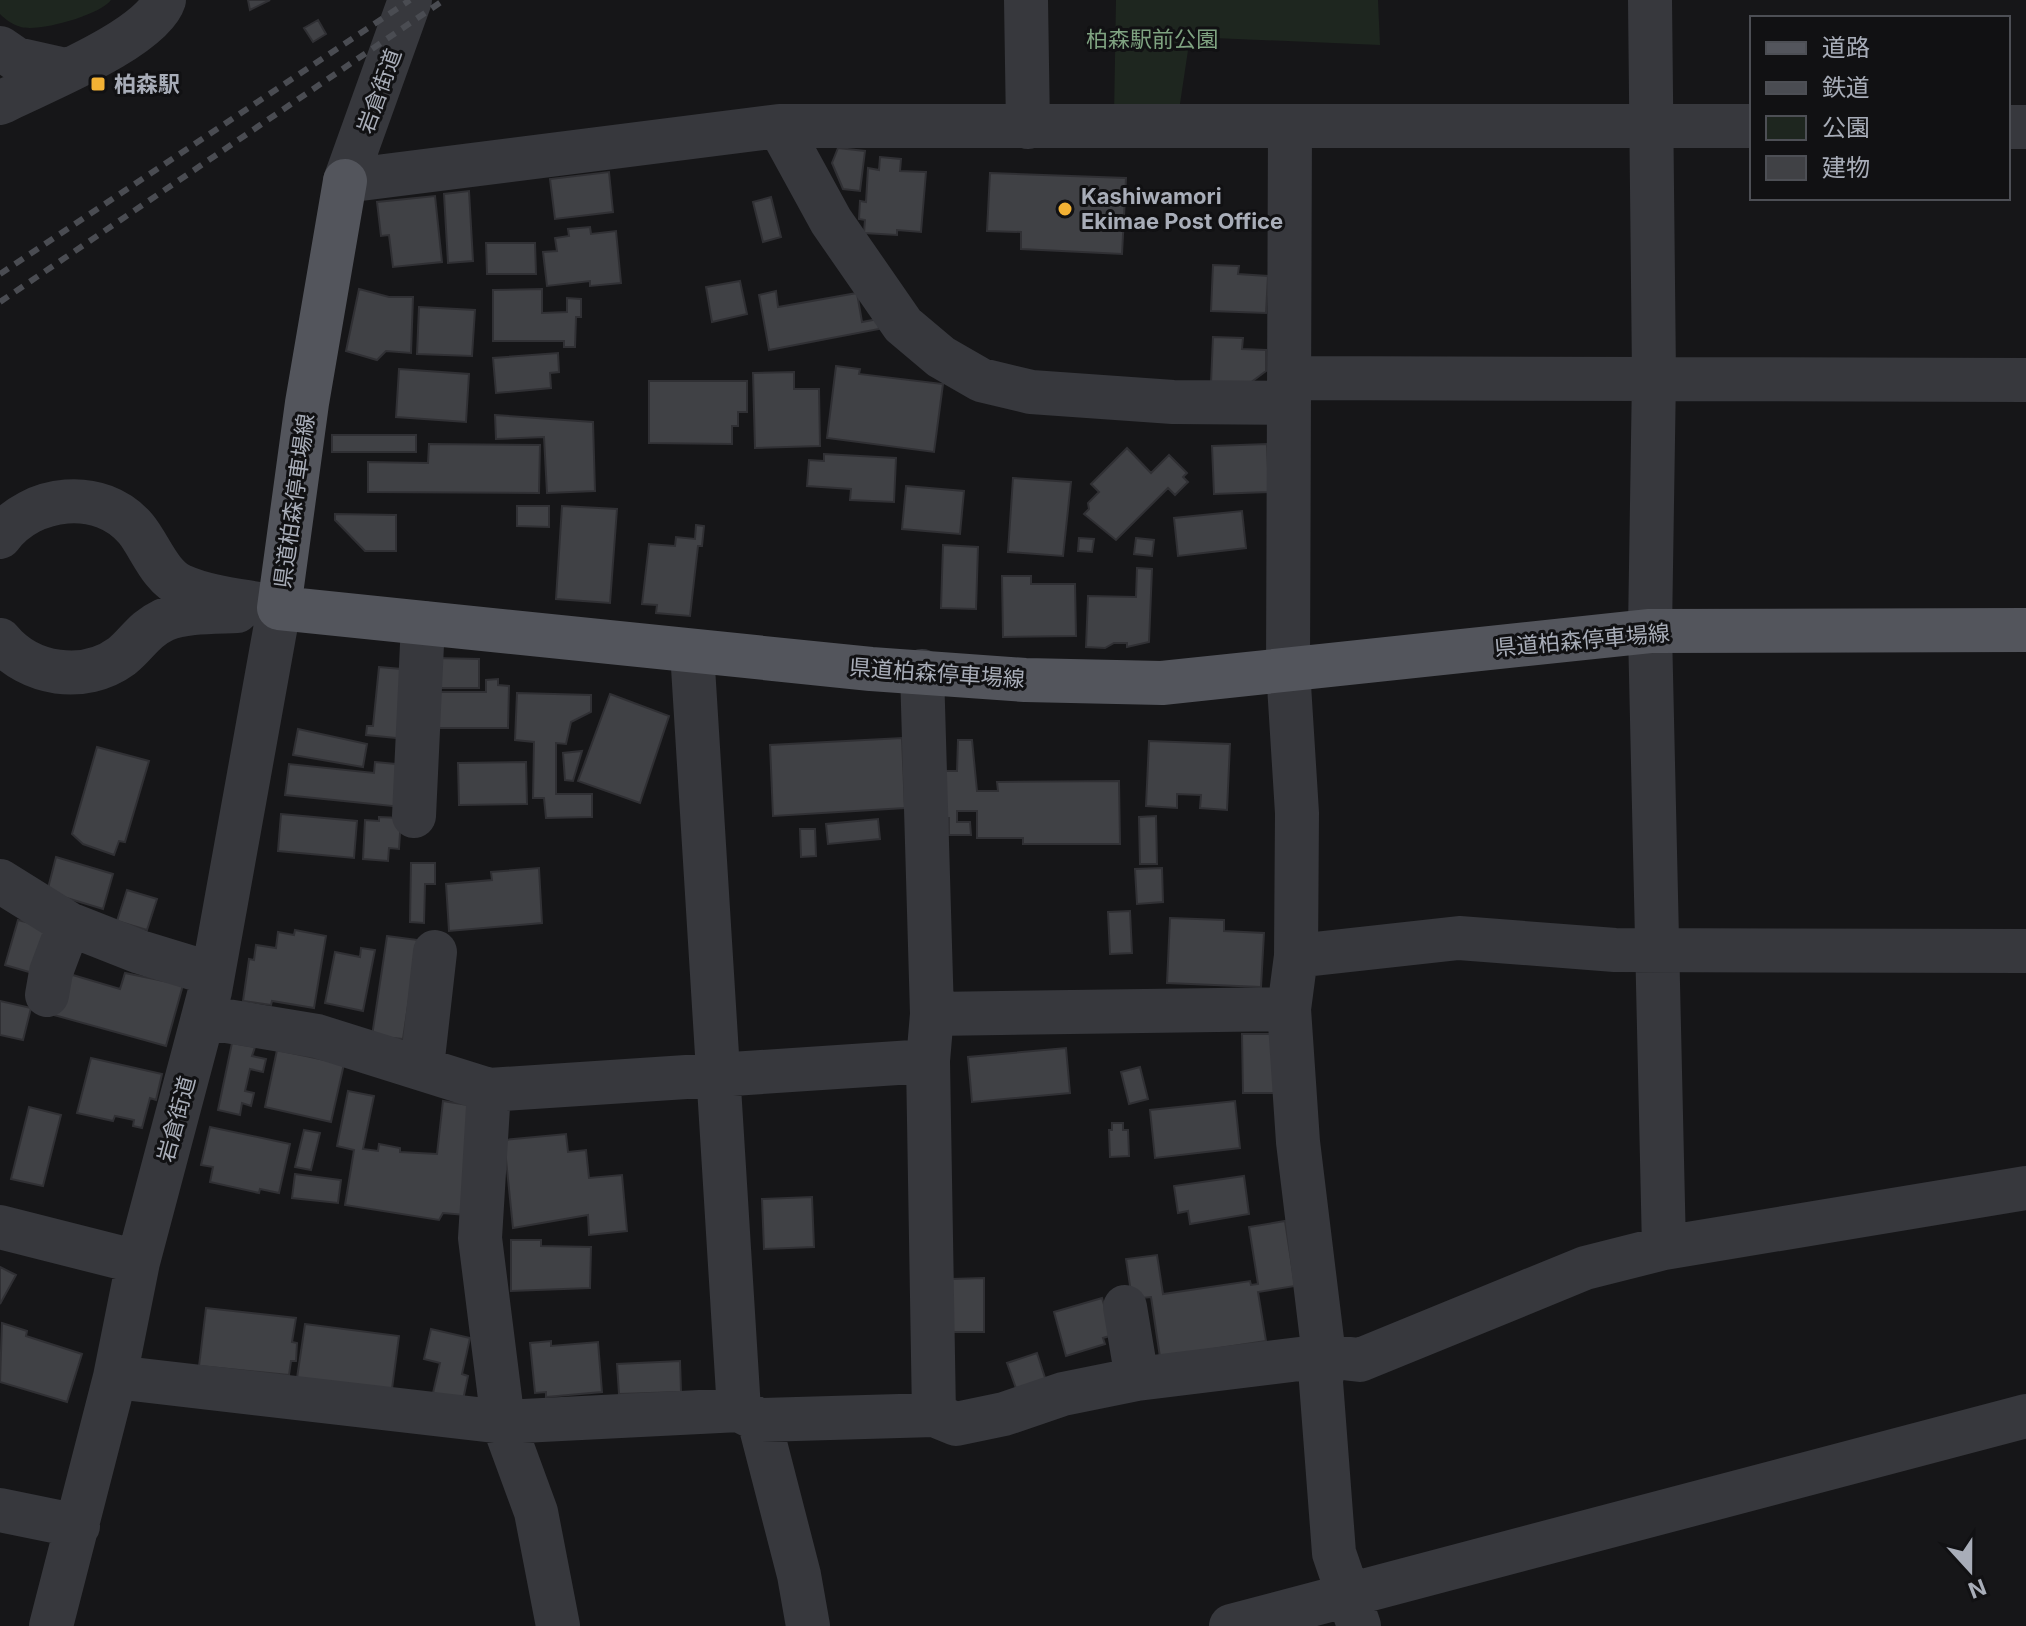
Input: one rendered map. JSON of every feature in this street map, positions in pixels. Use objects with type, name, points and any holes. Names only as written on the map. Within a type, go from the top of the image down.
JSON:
[{"type":"main road","name":"県道柏森停車場線","points":[[345,181],[307,403],[279,608],[692,651],[1025,680],[1162,683],[1650,631],[2026,630]]},
{"type":"street","points":[[0,103],[144,28],[161,11],[164,0]]},
{"type":"street","name":"岩倉街道","points":[[345,181],[410,0]]},
{"type":"street","points":[[1026,0],[1028,127]]},
{"type":"street","points":[[1650,0],[1654,376],[1650,631],[1664,1248]]},
{"type":"street","points":[[0,48],[16,59],[65,70]]},
{"type":"street","points":[[779,126],[831,221],[903,325],[941,357],[981,380],[1031,392],[1173,402],[1289,390],[1654,376],[2026,380]]},
{"type":"street","points":[[345,181],[779,126],[1750,126]]},
{"type":"street","points":[[1290,127],[1288,669],[1297,813],[1296,956],[1289,1009],[1298,1142],[1324,1356],[1321,1382],[1334,1553],[1354,1610]]},
{"type":"street","points":[[0,537],[16,520],[55,502],[81,501],[101,506],[135,528],[160,565],[180,586],[279,608]]},
{"type":"street","points":[[0,640],[16,657],[40,669],[77,672],[120,657],[141,633],[167,618],[279,608]]},
{"type":"street","name":"岩倉街道","points":[[51,1626],[115,1377],[138,1262],[203,1017],[279,608]]},
{"type":"street","points":[[414,816],[423,623]]},
{"type":"street","points":[[692,651],[719,1077],[749,1415],[799,1575],[808,1626]]},
{"type":"street","points":[[922,671],[932,1014],[928,1061],[934,1415]]},
{"type":"street","points":[[0,881],[69,924],[140,952],[212,974]]},
{"type":"street","points":[[47,995],[51,972],[69,924]]},
{"type":"street","points":[[1296,956],[1459,938],[1655,950],[2026,951]]},
{"type":"street","points":[[422,1067],[435,952]]},
{"type":"street","points":[[932,1014],[1289,1009]]},
{"type":"street","points":[[203,1017],[317,1036],[489,1090],[928,1061]]},
{"type":"street","points":[[489,1090],[480,1238],[503,1422],[536,1512],[558,1626]]},
{"type":"street","points":[[115,1377],[503,1422],[749,1415],[934,1415],[956,1424],[1004,1414],[1063,1394],[1137,1379],[1324,1356],[1360,1360],[1585,1268],[1664,1248],[2026,1188]]},
{"type":"street","points":[[0,1227],[138,1262]]},
{"type":"street","points":[[1125,1307],[1137,1379]]},
{"type":"street","points":[[1231,1626],[1354,1610],[2026,1416]]},
{"type":"street","points":[[0,1510],[78,1526]]},
{"type":"green space","points":[[0,0],[111,0],[83,16],[55,25],[30,28],[15,25],[2,16]]},
{"type":"green space","name":"柏森駅前公園","points":[[1116,0],[1378,0],[1380,45],[1190,37],[1178,117],[1114,116]]},
{"type":"building","points":[[248,0],[270,0],[250,10]]},
{"type":"building","points":[[318,20],[326,34],[313,42],[304,28]]},
{"type":"building","points":[[838,148],[865,151],[860,191],[843,189],[832,163]]},
{"type":"building","points":[[880,157],[901,159],[900,171],[926,172],[921,232],[897,230],[897,235],[864,233],[865,220],[859,219],[860,201],[866,202],[868,168],[879,170]]},
{"type":"building","points":[[609,172],[613,212],[555,219],[550,179]]},
{"type":"building","points":[[990,173],[1126,178],[1122,254],[1021,249],[1021,232],[987,231]]},
{"type":"building","points":[[469,191],[473,261],[448,263],[444,194]]},
{"type":"building","points":[[435,196],[442,262],[393,267],[389,235],[381,236],[377,202]]},
{"type":"building","points":[[771,197],[781,237],[763,242],[753,202]]},
{"type":"building","points":[[590,227],[591,234],[616,231],[621,283],[590,286],[590,281],[547,286],[543,252],[557,251],[555,238],[569,236],[568,229]]},
{"type":"building","points":[[486,243],[535,243],[536,274],[487,274]]},
{"type":"building","points":[[1213,265],[1239,266],[1238,274],[1268,276],[1266,313],[1211,311]]},
{"type":"building","points":[[740,281],[747,314],[712,322],[706,287]]},
{"type":"building","points":[[359,289],[389,297],[413,297],[411,353],[386,351],[377,360],[346,351]]},
{"type":"building","points":[[542,289],[542,313],[567,312],[567,298],[581,299],[581,317],[576,317],[575,347],[564,347],[564,341],[493,341],[493,290]]},
{"type":"building","points":[[776,291],[778,307],[857,293],[862,322],[878,319],[879,329],[769,350],[759,295]]},
{"type":"building","points":[[419,307],[475,310],[472,356],[417,354]]},
{"type":"building","points":[[1213,337],[1243,338],[1242,349],[1266,350],[1266,371],[1250,383],[1211,383]]},
{"type":"building","points":[[558,353],[559,372],[550,373],[551,388],[496,393],[493,358]]},
{"type":"building","points":[[836,366],[860,369],[859,374],[943,384],[934,452],[827,438]]},
{"type":"building","points":[[399,369],[469,374],[466,422],[396,417]]},
{"type":"building","points":[[794,372],[794,389],[819,389],[820,446],[755,448],[753,373]]},
{"type":"building","points":[[649,381],[747,381],[747,412],[738,412],[738,426],[732,426],[732,444],[649,443]]},
{"type":"building","points":[[495,415],[593,422],[595,491],[547,493],[544,437],[496,439]]},
{"type":"building","points":[[332,435],[416,435],[416,452],[332,452]]},
{"type":"building","points":[[429,444],[540,445],[539,493],[368,492],[368,462],[428,463]]},
{"type":"building","points":[[1267,444],[1269,492],[1214,494],[1212,446]]},
{"type":"building","points":[[1127,448],[1151,473],[1169,455],[1187,473],[1183,477],[1188,482],[1175,495],[1168,488],[1116,540],[1084,514],[1089,509],[1088,503],[1099,492],[1091,484]]},
{"type":"building","points":[[824,454],[896,458],[894,502],[850,500],[851,489],[807,486],[809,460],[824,461]]},
{"type":"building","points":[[1013,478],[1071,482],[1063,556],[1008,552]]},
{"type":"building","points":[[906,486],[964,491],[960,534],[902,529]]},
{"type":"building","points":[[517,506],[549,506],[549,527],[517,526]]},
{"type":"building","points":[[562,506],[617,509],[610,603],[556,599]]},
{"type":"building","points":[[1242,511],[1246,548],[1178,556],[1174,518]]},
{"type":"building","points":[[335,514],[396,515],[396,551],[365,551],[335,520]]},
{"type":"building","points":[[696,525],[704,526],[702,546],[698,546],[690,616],[656,613],[657,605],[642,604],[649,544],[675,546],[676,537],[695,539]]},
{"type":"building","points":[[1079,538],[1094,539],[1092,552],[1078,551]]},
{"type":"building","points":[[1136,538],[1154,540],[1152,556],[1134,554]]},
{"type":"building","points":[[943,545],[978,547],[976,609],[941,608]]},
{"type":"building","points":[[1137,568],[1152,569],[1149,642],[1127,647],[1127,643],[1114,643],[1105,648],[1086,647],[1088,596],[1136,597]]},
{"type":"building","points":[[1002,576],[1031,576],[1031,584],[1075,584],[1076,636],[1003,637]]},
{"type":"building","points":[[435,658],[479,659],[479,688],[435,688]]},
{"type":"building","points":[[379,667],[413,670],[406,739],[366,735],[367,726],[373,726]]},
{"type":"building","points":[[498,679],[498,685],[509,686],[508,728],[432,728],[432,692],[486,692],[486,680]]},
{"type":"building","points":[[517,693],[591,695],[591,712],[571,722],[566,744],[556,743],[556,794],[592,794],[592,817],[546,818],[544,798],[533,798],[534,742],[515,740]]},
{"type":"building","points":[[610,694],[669,716],[640,803],[578,781]]},
{"type":"building","points":[[298,729],[367,744],[363,767],[293,755]]},
{"type":"building","points":[[902,738],[905,808],[773,816],[770,745]]},
{"type":"building","points":[[958,740],[972,740],[977,791],[998,791],[997,782],[1119,781],[1120,844],[1023,844],[1023,838],[977,838],[977,811],[957,811],[957,822],[970,822],[971,835],[949,835],[949,818],[942,818],[943,771],[957,771]]},
{"type":"building","points":[[1149,741],[1230,744],[1227,810],[1200,808],[1201,795],[1177,794],[1177,808],[1146,806]]},
{"type":"building","points":[[97,747],[149,761],[125,842],[119,841],[114,855],[83,844],[72,834]]},
{"type":"building","points":[[582,751],[573,781],[565,780],[563,753]]},
{"type":"building","points":[[375,762],[407,765],[402,807],[285,795],[289,764],[374,773]]},
{"type":"building","points":[[526,762],[527,804],[459,805],[458,763]]},
{"type":"building","points":[[281,814],[357,821],[354,858],[278,851]]},
{"type":"building","points":[[1156,816],[1157,864],[1140,864],[1139,817]]},
{"type":"building","points":[[379,817],[401,818],[399,849],[389,848],[388,861],[363,859],[365,820],[379,821]]},
{"type":"building","points":[[878,819],[880,839],[828,844],[826,824]]},
{"type":"building","points":[[800,829],[815,829],[816,856],[801,857]]},
{"type":"building","points":[[56,857],[113,874],[103,909],[47,892]]},
{"type":"building","points":[[411,863],[435,863],[435,884],[425,884],[424,923],[410,922]]},
{"type":"building","points":[[539,868],[542,923],[449,931],[446,884],[492,880],[491,872]]},
{"type":"building","points":[[1162,868],[1163,902],[1137,904],[1135,869]]},
{"type":"building","points":[[127,890],[157,899],[147,930],[117,921]]},
{"type":"building","points":[[1130,911],[1132,953],[1110,954],[1108,912]]},
{"type":"building","points":[[1170,918],[1224,920],[1224,931],[1264,933],[1261,987],[1167,983]]},
{"type":"building","points":[[18,920],[49,928],[36,974],[5,965]]},
{"type":"building","points":[[295,930],[326,936],[314,1008],[272,1001],[271,1005],[243,1001],[249,959],[254,960],[256,945],[276,948],[278,932],[294,935]]},
{"type":"building","points":[[387,936],[418,940],[403,1039],[372,1036]]},
{"type":"building","points":[[361,948],[375,950],[363,1011],[325,1003],[335,952],[360,957]]},
{"type":"building","points":[[66,973],[120,989],[125,973],[183,985],[166,1046],[54,1015]]},
{"type":"building","points":[[0,1001],[31,1008],[23,1040],[0,1035]]},
{"type":"building","points":[[1242,1034],[1277,1034],[1277,1093],[1243,1093]]},
{"type":"building","points":[[232,1043],[255,1047],[252,1056],[266,1059],[263,1072],[250,1069],[245,1091],[254,1093],[251,1106],[242,1103],[240,1115],[218,1110]]},
{"type":"building","points":[[1066,1048],[1070,1093],[972,1102],[968,1057]]},
{"type":"building","points":[[277,1050],[344,1064],[331,1122],[265,1107]]},
{"type":"building","points":[[91,1058],[162,1074],[156,1100],[150,1098],[142,1128],[133,1126],[134,1120],[115,1116],[113,1121],[77,1113]]},
{"type":"building","points":[[1140,1067],[1148,1099],[1129,1104],[1121,1072]]},
{"type":"building","points":[[348,1091],[374,1096],[363,1149],[378,1151],[379,1144],[400,1148],[400,1152],[437,1154],[443,1101],[474,1106],[465,1215],[443,1213],[439,1220],[345,1205],[354,1150],[337,1146]]},
{"type":"building","points":[[1235,1101],[1240,1148],[1155,1158],[1150,1110]]},
{"type":"building","points":[[29,1107],[61,1115],[43,1186],[11,1179]]},
{"type":"building","points":[[1112,1123],[1123,1123],[1123,1130],[1128,1130],[1129,1156],[1110,1157],[1109,1130],[1112,1130]]},
{"type":"building","points":[[210,1127],[290,1144],[279,1193],[260,1189],[259,1193],[210,1182],[213,1167],[201,1165]]},
{"type":"building","points":[[304,1130],[320,1133],[311,1170],[295,1167]]},
{"type":"building","points":[[566,1134],[568,1152],[586,1150],[589,1178],[622,1175],[627,1231],[589,1235],[588,1215],[513,1228],[504,1140]]},
{"type":"building","points":[[295,1174],[341,1180],[338,1203],[292,1198]]},
{"type":"building","points":[[1244,1176],[1249,1214],[1190,1224],[1188,1211],[1178,1213],[1174,1186]]},
{"type":"building","points":[[812,1197],[814,1247],[764,1249],[762,1199]]},
{"type":"building","points":[[1285,1221],[1295,1286],[1258,1292],[1266,1341],[1160,1357],[1151,1297],[1132,1299],[1126,1259],[1157,1255],[1163,1294],[1250,1281],[1251,1285],[1258,1284],[1249,1227]]},
{"type":"building","points":[[511,1240],[541,1240],[541,1246],[591,1247],[590,1288],[511,1291]]},
{"type":"building","points":[[0,1267],[16,1275],[0,1304]]},
{"type":"building","points":[[984,1278],[984,1332],[951,1332],[951,1279]]},
{"type":"building","points":[[1102,1298],[1113,1335],[1103,1338],[1105,1344],[1066,1356],[1054,1312]]},
{"type":"building","points":[[206,1308],[296,1318],[292,1342],[297,1343],[296,1361],[291,1361],[289,1375],[199,1366]]},
{"type":"building","points":[[2,1323],[27,1331],[26,1336],[82,1354],[67,1402],[0,1382]]},
{"type":"building","points":[[305,1324],[399,1336],[392,1389],[297,1378]]},
{"type":"building","points":[[431,1329],[470,1338],[462,1374],[468,1376],[463,1400],[433,1393],[440,1363],[424,1359]]},
{"type":"building","points":[[551,1341],[551,1346],[598,1342],[602,1392],[546,1397],[546,1392],[535,1393],[530,1343]]},
{"type":"building","points":[[1037,1353],[1047,1384],[1018,1394],[1007,1363]]},
{"type":"building","points":[[680,1361],[681,1392],[619,1394],[617,1364]]},
{"type":"railway","points":[[0,274],[410,0]]},
{"type":"railway","points":[[0,302],[444,0]]},
{"type":"place","name":"柏森駅","points":[[98,84]]},
{"type":"place","name":"Kashiwamori Ekimae Post Office","points":[[1065,209]]}]
